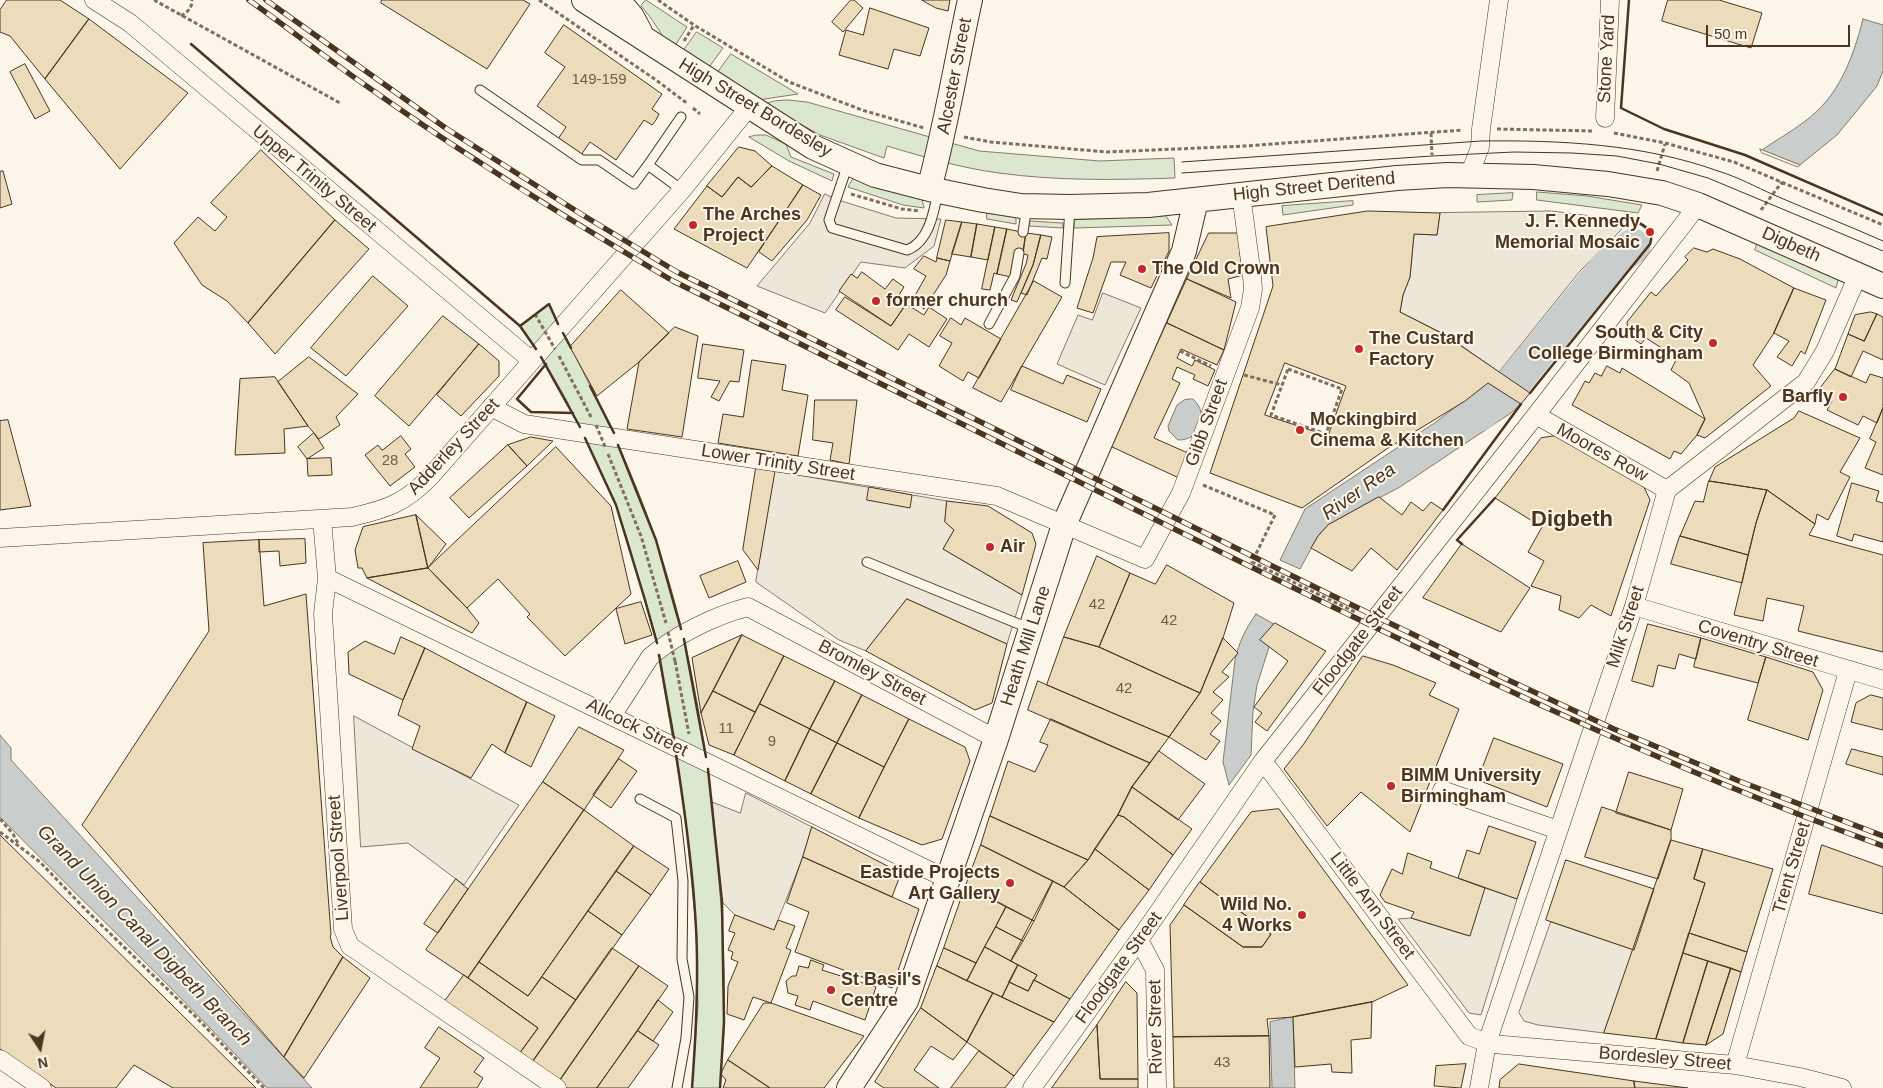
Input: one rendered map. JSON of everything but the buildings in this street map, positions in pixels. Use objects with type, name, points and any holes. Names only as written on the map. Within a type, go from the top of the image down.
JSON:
[{"type":"main road","name":"High Street Bordesley","points":[[584,0],[814,147],[930,198]]},
{"type":"main road","points":[[618,0],[632,17],[642,38]]},
{"type":"main road","name":"Alcester Street","points":[[930,198],[970,0]]},
{"type":"main road","name":"High Street Deritend","points":[[930,198],[983,200],[1027,206],[1148,205],[1397,178],[1448,175],[1533,177],[1608,184],[1652,191],[1687,201]]},
{"type":"main road","name":"Heath Mill Lane","points":[[850,1088],[906,1001],[996,739],[1064,525],[1184,250],[1196,200]]},
{"type":"main road","name":"Digbeth","points":[[1687,201],[1721,214],[1883,286]]},
{"type":"street","name":"Upper Trinity Street","points":[[94,0],[130,23],[532,361]]},
{"type":"street","points":[[1469,176],[1480,147],[1499,0]]},
{"type":"street","name":"Stone Yard","points":[[1604,127],[1610,0]]},
{"type":"street","name":"Adderley Street","points":[[0,538],[352,517],[381,510],[407,498],[430,477],[682,190],[749,107]]},
{"type":"street","name":"Gibb Street","points":[[1064,525],[1145,559],[1184,486],[1221,368],[1250,308],[1253,289],[1241,194]]},
{"type":"street","name":"Floodgate Street","points":[[1032,1088],[1139,940],[1263,761],[1670,243],[1687,201]]},
{"type":"street","points":[[1667,490],[1806,382],[1825,351],[1858,274]]},
{"type":"street","name":"Lower Trinity Street","points":[[491,407],[524,424],[997,496],[1064,525]]},
{"type":"street","name":"Moores Row","points":[[1536,415],[1667,490]]},
{"type":"street","name":"Milk Street","points":[[1479,1088],[1487,1042],[1634,606],[1667,490]]},
{"type":"street","name":"Liverpool Street","points":[[322,519],[327,578],[323,614],[343,929],[350,946],[557,1088]]},
{"type":"street","name":"Allcock Street","points":[[327,578],[947,879]]},
{"type":"street","name":"Coventry Street","points":[[1634,606],[1883,680]]},
{"type":"street","name":"Bromley Street","points":[[612,716],[650,657],[658,650],[683,634],[732,611],[748,607],[996,739]]},
{"type":"street","name":"Trent Street","points":[[1735,1065],[1848,671]]},
{"type":"street","name":"Little Ann Street","points":[[1263,761],[1470,1036],[1487,1042]]},
{"type":"street","points":[[1442,790],[1558,830]]},
{"type":"street","name":"River Street","points":[[1139,940],[1155,970],[1157,1088]]},
{"type":"street","name":"Bordesley Street","points":[[1487,1042],[1735,1065],[1798,1082],[1842,1088]]},
{"type":"street","points":[[0,1060],[42,1088]]},
{"type":"lane","points":[[480,90],[582,160],[599,160],[634,184],[681,117]]},
{"type":"lane","points":[[848,163],[829,220],[832,228],[907,250],[916,246],[932,219],[930,198]]},
{"type":"lane","points":[[648,165],[682,190]]},
{"type":"lane","points":[[1022,232],[1027,206]]},
{"type":"lane","points":[[1065,283],[1070,207]]},
{"type":"lane","points":[[989,324],[1015,276],[1019,253]]},
{"type":"lane","points":[[867,562],[1031,629]]},
{"type":"lane","points":[[640,799],[676,818],[679,836],[683,881],[682,959],[689,997],[686,1038],[677,1088]]},
{"type":"path","points":[[154,0],[340,103]]},
{"type":"path","points":[[181,16],[188,12],[192,0]]},
{"type":"path","points":[[539,0],[656,80],[700,114]]},
{"type":"path","points":[[658,0],[694,25],[790,82],[942,142],[991,142],[1107,152],[1246,146],[1481,129],[1604,127],[1734,162],[1883,224]]},
{"type":"path","points":[[1431,133],[1432,156]]},
{"type":"path","points":[[846,192],[902,209],[930,198]]},
{"type":"path","points":[[535,314],[596,425],[641,536],[668,632],[690,743]]},
{"type":"path","points":[[1180,351],[1221,368],[1282,386]]},
{"type":"path","points":[[1288,369],[1301,371],[1342,389],[1326,434],[1271,415],[1282,386],[1288,369]]},
{"type":"path","points":[[1184,486],[1275,515],[1252,562],[1365,616]]},
{"type":"path","points":[[0,819],[13,834],[20,846]]},
{"type":"path","points":[[0,832],[40,862],[86,910],[196,1017],[264,1088]]},
{"type":"green space","points":[[646,0],[687,27],[673,49],[641,6]]},
{"type":"green space","points":[[697,32],[723,48],[707,70],[681,54]]},
{"type":"green space","points":[[731,54],[798,94],[758,100],[716,75]]},
{"type":"green space","points":[[788,100],[807,102],[979,151],[1100,161],[1174,158],[1175,178],[1087,179],[1021,176],[957,165],[887,146],[884,158],[820,135],[764,104]]},
{"type":"green space","points":[[766,135],[786,144],[791,157],[834,174],[832,181],[789,161],[749,137]]},
{"type":"green space","points":[[855,178],[922,199],[924,208],[903,205],[848,187]]},
{"type":"green space","points":[[1537,192],[1587,196],[1642,205],[1638,213],[1537,200]]},
{"type":"green space","points":[[1513,193],[1512,200],[1477,202],[1477,195]]},
{"type":"green space","points":[[1353,201],[1353,205],[1283,215],[1282,206]]},
{"type":"green space","points":[[987,211],[1013,215],[1016,219],[1016,224],[987,219]]},
{"type":"green space","points":[[1166,216],[1172,225],[1074,228],[1074,220]]},
{"type":"green space","points":[[1030,221],[1063,223],[1063,228],[1029,226]]},
{"type":"green space","points":[[1758,241],[1839,276],[1836,288],[1755,250]]},
{"type":"green space","points":[[549,304],[612,432],[646,512],[671,587],[690,665],[704,744],[714,823],[720,898],[723,948],[724,1039],[720,1088],[692,1088],[698,1006],[696,928],[685,812],[655,634],[616,505],[567,401],[546,364],[520,326]]},
{"type":"shaded area","points":[[825,194],[835,199],[896,218],[941,219],[934,246],[905,268],[861,262],[825,313],[757,286],[810,223]]},
{"type":"shaded area","points":[[1552,211],[1630,221],[1580,271],[1499,372],[1446,335],[1400,312],[1403,295],[1410,277],[1414,234],[1437,235],[1440,213]]},
{"type":"shaded area","points":[[1103,293],[1141,308],[1105,385],[1057,364],[1078,315],[1092,320]]},
{"type":"shaded area","points":[[775,471],[947,501],[945,522],[954,530],[943,549],[1022,595],[1007,644],[907,599],[866,651],[839,640],[756,582]]},
{"type":"shaded area","points":[[354,716],[519,805],[464,885],[408,843],[361,847]]},
{"type":"shaded area","points":[[746,793],[812,827],[803,857],[774,930],[735,915],[722,902],[712,802],[740,813]]},
{"type":"shaded area","points":[[1485,888],[1517,899],[1481,1015],[1469,1013],[1398,919],[1411,918],[1469,936]]},
{"type":"shaded area","points":[[1551,922],[1634,950],[1604,1033],[1538,1025],[1524,1021],[1519,1013]]},
{"type":"water","points":[[1863,19],[1883,25],[1883,71],[1877,86],[1837,135],[1800,165],[1762,150],[1804,122],[1827,101],[1843,76]]},
{"type":"water","points":[[1488,383],[1521,404],[1511,413],[1400,487],[1328,525],[1318,536],[1300,569],[1280,560],[1305,509],[1433,424]]},
{"type":"water","points":[[1193,399],[1201,412],[1200,426],[1192,436],[1178,440],[1169,431],[1168,426],[1177,405],[1184,400]]},
{"type":"water","points":[[1256,614],[1279,627],[1270,644],[1257,685],[1253,711],[1251,755],[1229,785],[1223,762],[1235,660],[1243,636]]},
{"type":"water","name":"Grand Union Canal Digbeth Branch","points":[[0,735],[11,748],[11,760],[312,1088],[267,1088],[168,985],[0,817]]},
{"type":"water","points":[[1293,1017],[1295,1088],[1272,1088],[1270,1022]]},
{"type":"pier","points":[[1760,149],[1800,165],[1798,167],[1762,153]]},
{"type":"waterway","name":"River Rea","points":[[1479,414],[1504,394],[1609,265],[1633,246]]},
{"type":"tram line","points":[[1182,162],[1481,141],[1541,141],[1631,149],[1690,162],[1725,173],[1883,241]]},
{"type":"tram line","points":[[1182,173],[1514,152],[1617,156],[1659,164],[1708,178],[1883,251]]},
{"type":"railway","points":[[249,0],[362,83],[450,143],[561,214],[673,281],[1239,561],[1477,676],[1719,782],[1883,846]]},
{"type":"railway","points":[[266,0],[447,129],[677,272],[1329,594],[1506,679],[1614,729],[1739,781],[1883,836]]},
{"type":"wall","points":[[1629,0],[1621,108],[1664,129],[1745,155],[1883,215]]},
{"type":"wall","points":[[191,44],[520,326]]},
{"type":"wall","points":[[1530,393],[1650,244],[1650,233],[1637,222]]},
{"type":"wall","points":[[536,349],[520,326],[549,304],[558,324]]},
{"type":"wall","points":[[563,333],[571,348]]},
{"type":"wall","points":[[541,357],[580,427]]},
{"type":"wall","points":[[546,364],[517,399],[531,412],[573,413]]},
{"type":"wall","points":[[590,386],[614,433]]},
{"type":"wall","points":[[1443,510],[1521,404]]},
{"type":"wall","points":[[585,438],[616,505],[657,643]]},
{"type":"wall","points":[[618,445],[656,540],[681,629]]},
{"type":"wall","points":[[1462,544],[1457,540],[1495,498]]},
{"type":"wall","points":[[684,639],[706,757]]},
{"type":"wall","points":[[659,655],[674,739]]},
{"type":"wall","points":[[676,754],[693,884],[696,928],[697,1008],[692,1088]]},
{"type":"wall","points":[[708,769],[722,902],[724,1022],[720,1088]]},
{"type":"place","name":"The Arches Project","points":[[693,225]]},
{"type":"place","name":"J. F. Kennedy Memorial Mosaic","points":[[1650,232]]},
{"type":"place","name":"The Old Crown","points":[[1142,269]]},
{"type":"place","name":"former church","points":[[876,301]]},
{"type":"place","name":"South & City College Birmingham","points":[[1713,343]]},
{"type":"place","name":"The Custard Factory","points":[[1359,349]]},
{"type":"place","name":"Barfly","points":[[1843,397]]},
{"type":"place","name":"Mockingbird Cinema & Kitchen","points":[[1300,430]]},
{"type":"place","name":"Air","points":[[990,547]]},
{"type":"place","name":"BIMM University Birmingham","points":[[1391,786]]},
{"type":"place","name":"Eastide Projects Art Gallery","points":[[1010,883]]},
{"type":"place","name":"Wild No. 4 Works","points":[[1302,915]]},
{"type":"place","name":"St Basil's Centre","points":[[831,990]]},
{"type":"district","name":"Digbeth","points":[[1572,520]]}]
